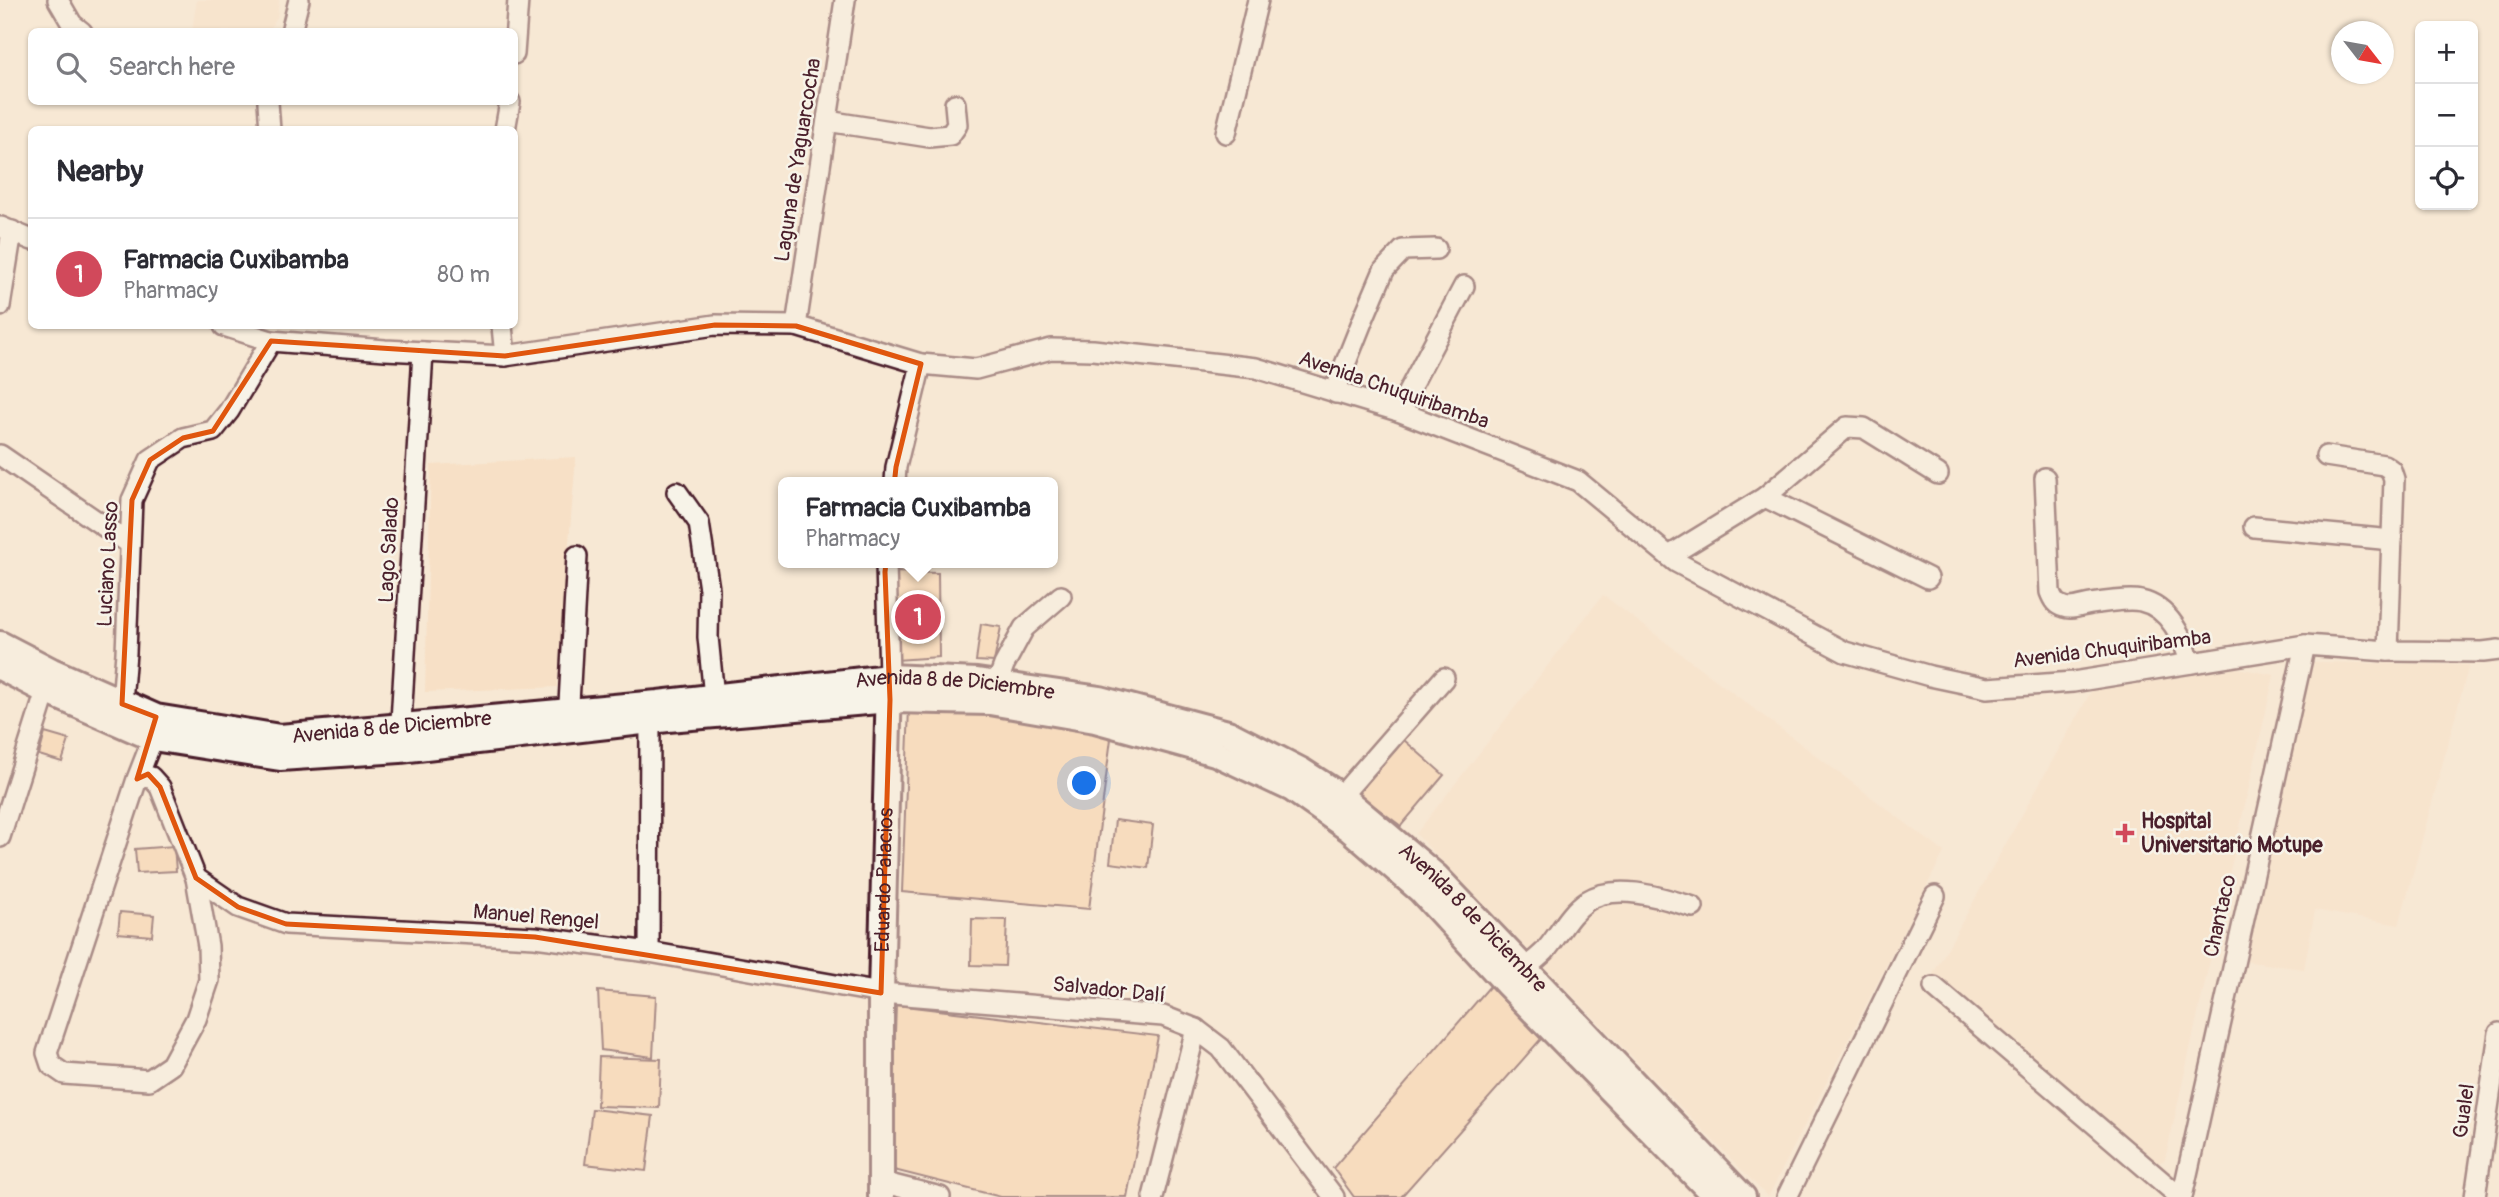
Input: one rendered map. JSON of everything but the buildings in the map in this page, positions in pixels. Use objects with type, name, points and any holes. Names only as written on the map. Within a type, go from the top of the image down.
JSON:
[{"type":"main road","name":"Avenida 8 de Diciembre","points":[[0,644],[52,671],[121,715]]},
{"type":"main road","name":"Avenida 8 de Diciembre","points":[[0,667],[46,691],[154,728],[280,758],[400,739],[568,721],[714,697],[889,688],[1100,699],[1228,733],[1302,771],[1341,796],[1437,877],[1516,976],[1716,1197]]},
{"type":"main road","name":"Avenida 8 de Diciembre","points":[[568,721],[650,721],[889,688]]},
{"type":"main road","name":"Eduardo Palacios","points":[[881,1190],[881,993],[889,688]]},
{"type":"main road","name":"Avenida 8 de Diciembre","points":[[994,693],[1216,753],[1292,789],[1349,829],[1516,976],[1744,1197]]},
{"type":"street","points":[[58,0],[77,28]]},
{"type":"street","points":[[292,28],[299,0]]},
{"type":"street","points":[[516,28],[518,0]]},
{"type":"street","name":"Laguna de Yaguarcocha","points":[[796,326],[845,0]]},
{"type":"street","points":[[1226,133],[1258,0]]},
{"type":"street","points":[[827,121],[929,137],[950,135],[957,125],[955,104]]},
{"type":"street","points":[[268,105],[270,126]]},
{"type":"street","points":[[506,126],[509,105]]},
{"type":"street","points":[[0,306],[6,229],[28,238]]},
{"type":"street","points":[[1336,393],[1340,377],[1384,271],[1403,250],[1436,249]]},
{"type":"street","points":[[1398,411],[1464,286]]},
{"type":"street","name":"Avenida Chuquiribamba","points":[[233,329],[271,341],[505,356],[715,325],[796,326],[921,364],[976,369],[1051,349],[1093,350],[1256,368],[1398,411],[1578,481],[1669,556],[1845,652],[1930,676],[1987,688],[2073,682],[2305,645],[2388,651],[2499,650]]},
{"type":"street","points":[[502,329],[505,356]]},
{"type":"street","name":"Luciano Lasso","points":[[121,715],[132,500],[150,460],[183,438],[213,431],[229,411],[271,341]]},
{"type":"street","name":"Lago Salado","points":[[400,739],[423,352]]},
{"type":"street","points":[[895,477],[921,364]]},
{"type":"street","points":[[1669,556],[1765,497],[1847,427],[1864,428],[1938,474]]},
{"type":"street","points":[[0,455],[130,544]]},
{"type":"street","points":[[2326,456],[2384,465],[2391,470],[2394,479],[2388,651]]},
{"type":"street","points":[[2045,478],[2050,592],[2055,603],[2067,608],[2141,600],[2171,621],[2185,644],[2190,663]]},
{"type":"street","points":[[677,492],[699,523],[709,589],[708,637],[714,697]]},
{"type":"street","points":[[1765,497],[1928,578]]},
{"type":"street","points":[[2254,527],[2392,540]]},
{"type":"street","points":[[568,721],[577,556]]},
{"type":"street","name":"Eduardo Palacios","points":[[886,568],[889,688]]},
{"type":"street","points":[[994,693],[1024,628],[1061,596]]},
{"type":"street","name":"Chantaco","points":[[2181,1197],[2305,645]]},
{"type":"street","points":[[1341,796],[1444,678]]},
{"type":"street","points":[[0,837],[46,691]]},
{"type":"street","points":[[649,952],[650,721]]},
{"type":"street","points":[[137,779],[151,777],[160,787],[196,878],[208,946],[209,980],[196,1019],[171,1065],[149,1080],[64,1074],[51,1065],[47,1053],[137,779],[154,728]]},
{"type":"street","name":"Manuel Rengel","points":[[196,878],[238,907],[286,924],[535,937],[649,952],[881,993]]},
{"type":"street","points":[[1516,976],[1544,952],[1568,920],[1588,900],[1629,892],[1693,907]]},
{"type":"street","points":[[1787,1197],[1936,896]]},
{"type":"street","points":[[1934,987],[2181,1197]]},
{"type":"street","name":"Salvador Dalí","points":[[881,993],[1163,1016],[1196,1029],[1221,1048],[1334,1197]]},
{"type":"street","points":[[1153,1197],[1196,1029]]},
{"type":"street","name":"Gualel","points":[[2474,1197],[2499,1032]]},
{"type":"street","points":[[881,1190],[940,1197]]},
{"type":"highlighted area","points":[[715,325],[796,326],[921,364],[896,467],[885,572],[890,700],[881,993],[535,937],[286,924],[238,907],[196,878],[160,787],[148,774],[137,779],[156,717],[122,704],[132,500],[150,460],[183,438],[213,431],[271,341],[505,356]]},
{"type":"shaded area","points":[[197,0],[279,0],[277,17],[271,28],[192,28]]},
{"type":"shaded area","points":[[576,457],[557,687],[425,692],[431,465]]},
{"type":"shaded area","points":[[1603,595],[1944,852],[1768,1197],[1416,834]]},
{"type":"shaded area","points":[[2310,662],[2469,665],[2399,925],[2315,910],[2304,969],[2243,961]]},
{"type":"shaded area","name":"Hospital Universitario Motupe","points":[[2237,668],[2274,675],[2165,1160],[2157,1163],[1932,976],[2092,690]]},
{"type":"place","name":"Farmacia Cuxibamba","points":[[918,617]]},
{"type":"place","name":"Hospital Universitario Motupe","points":[[2125,833]]}]
